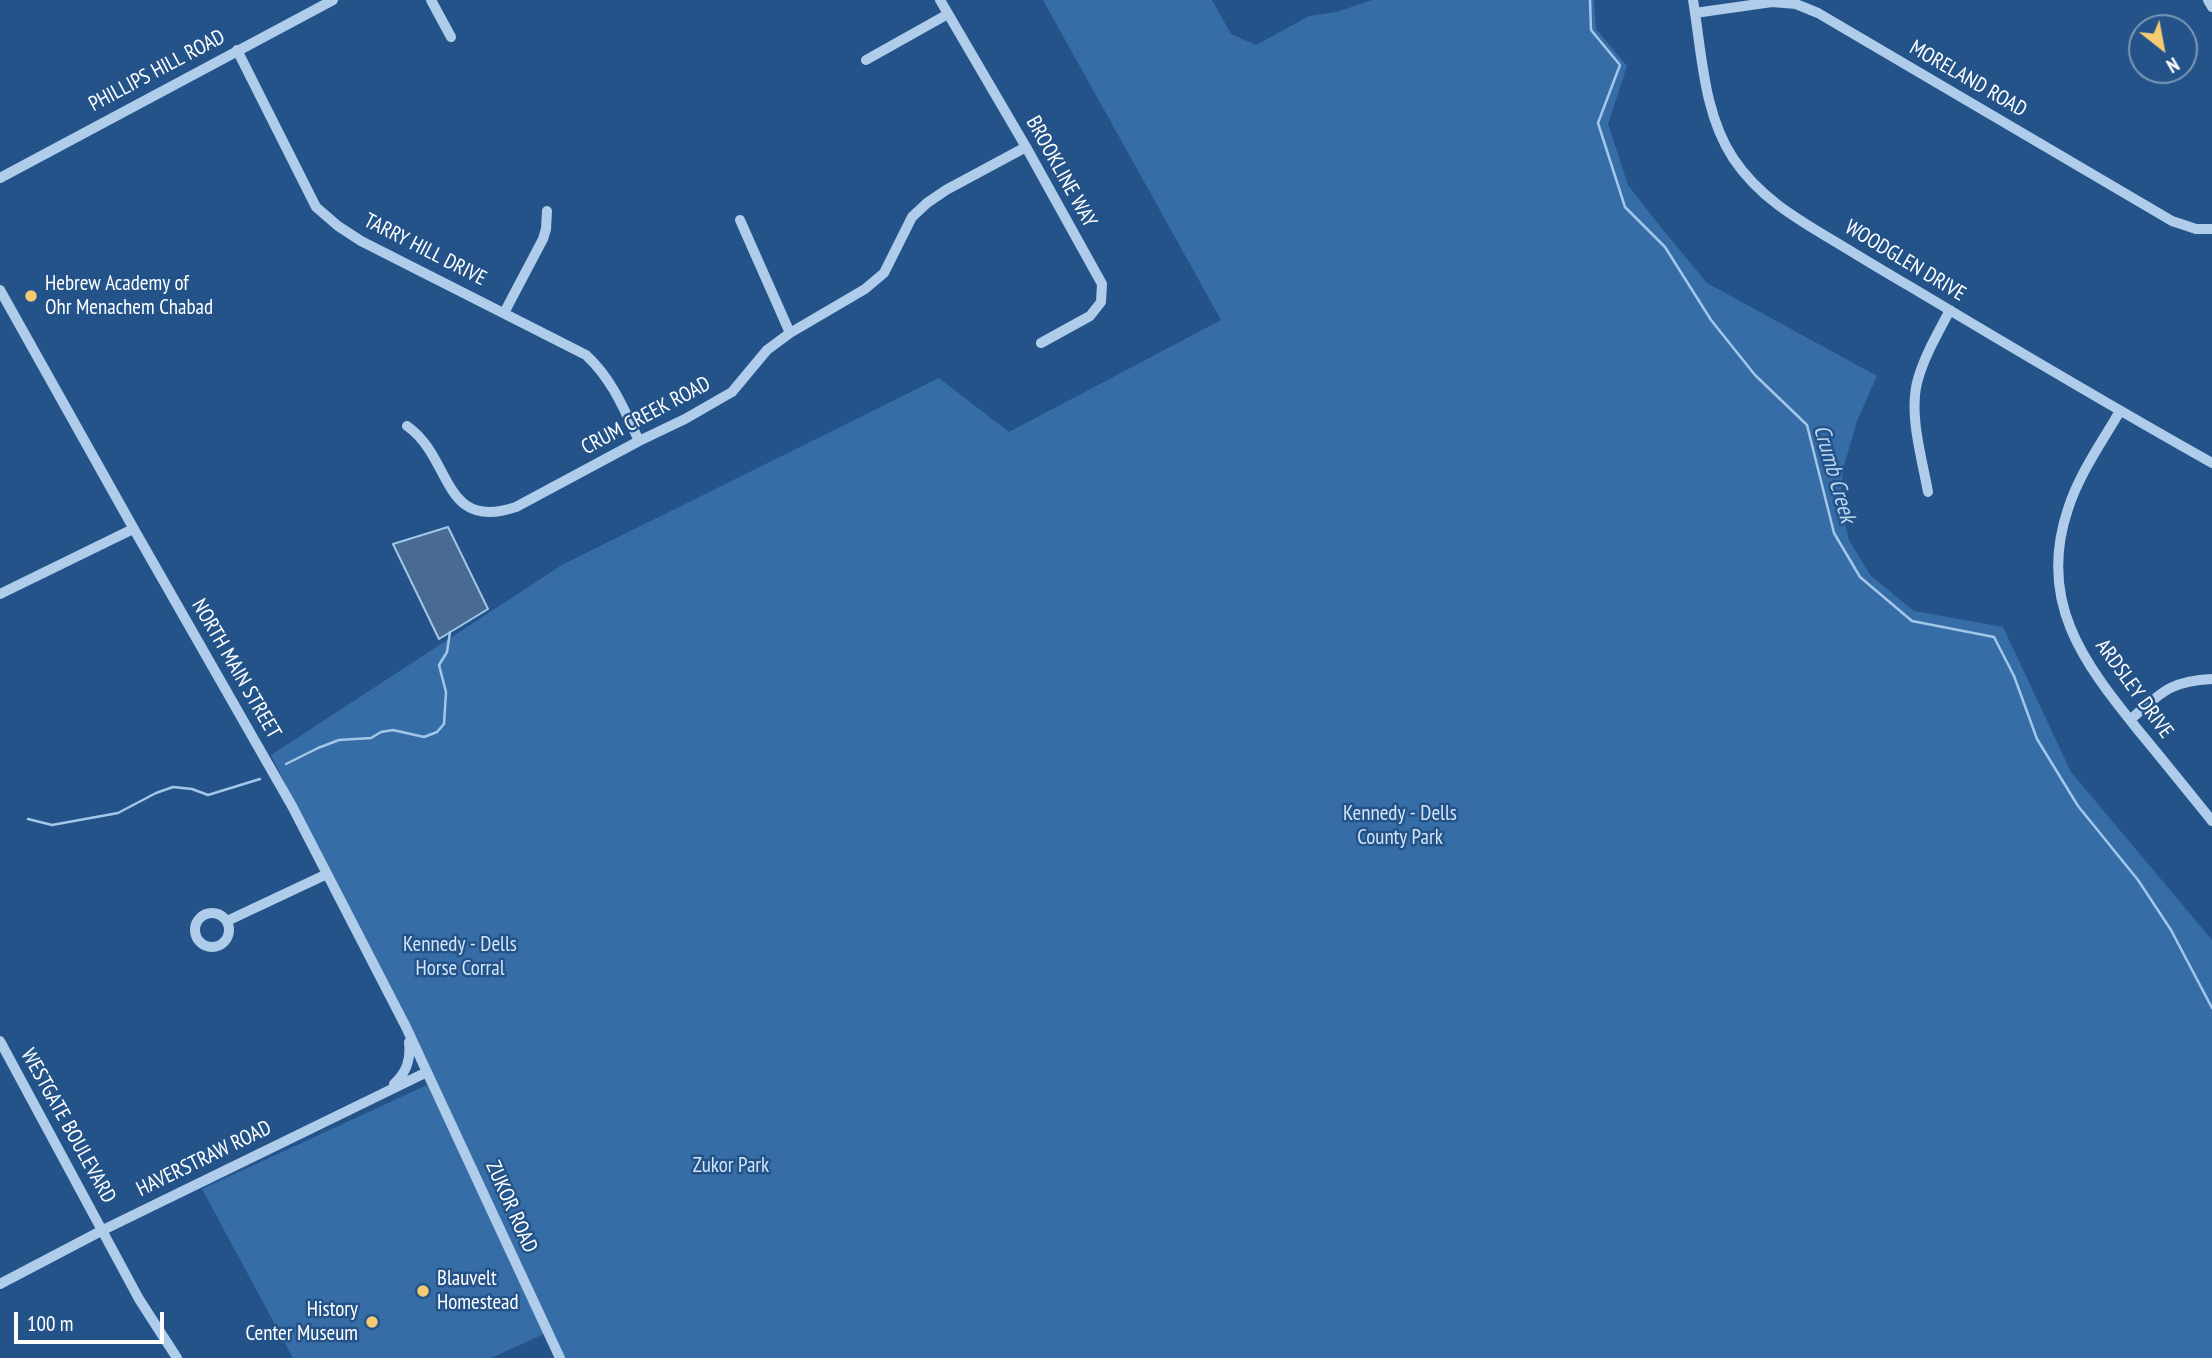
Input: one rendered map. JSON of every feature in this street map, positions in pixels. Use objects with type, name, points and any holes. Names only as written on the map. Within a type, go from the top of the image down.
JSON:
[{"type":"street","name":"PHILLIPS HILL ROAD","points":[[0,178],[333,0]]},
{"type":"street","points":[[431,0],[451,37]]},
{"type":"street","name":"BROOKLINE WAY","points":[[940,0],[1102,284],[1101,302],[1090,316],[1041,343]]},
{"type":"street","name":"WOODGLEN DRIVE","points":[[1693,0],[1711,108],[1718,128],[1731,155],[1748,178],[1772,202],[2120,411],[2212,463]]},
{"type":"street","points":[[2208,0],[2212,7]]},
{"type":"street","name":"MORELAND ROAD","points":[[1695,13],[1760,3],[1796,4],[1818,13],[2172,221],[2196,229],[2212,229]]},
{"type":"street","points":[[866,60],[948,15]]},
{"type":"street","name":"TARRY HILL DRIVE","points":[[237,50],[316,207],[361,241],[586,355],[612,385],[639,441]]},
{"type":"street","name":"CRUM CREEK ROAD","points":[[407,426],[419,434],[428,445],[457,498],[469,508],[483,513],[499,513],[516,507],[732,392],[767,350],[790,333],[865,289],[884,273],[912,217],[927,203],[1026,147]]},
{"type":"street","points":[[504,313],[543,239],[547,211]]},
{"type":"street","points":[[740,220],[790,333]]},
{"type":"street","name":"NORTH MAIN STREET","points":[[0,290],[292,806],[427,1072]]},
{"type":"street","points":[[1928,492],[1914,411],[1917,382],[1928,351],[1950,310]]},
{"type":"street","name":"ARDSLEY DRIVE","points":[[2120,411],[2081,477],[2068,509],[2059,543],[2058,574],[2062,602],[2084,658],[2101,684],[2212,821]]},
{"type":"street","points":[[0,594],[134,529]]},
{"type":"street","points":[[2130,720],[2165,690],[2187,680],[2212,679]]},
{"type":"street","points":[[227,921],[327,874]]},
{"type":"street","points":[[380,1094],[398,1081],[407,1067],[410,1052],[406,1027]]},
{"type":"street","name":"WESTGATE BOULEVARD","points":[[0,1041],[139,1299],[177,1358]]},
{"type":"street","name":"HAVERSTRAW ROAD","points":[[0,1284],[103,1230],[427,1072]]},
{"type":"street","name":"ZUKOR ROAD","points":[[427,1072],[560,1358]]},
{"type":"green space","name":"Kennedy - Dells County Park","points":[[1043,0],[1212,0],[1231,34],[1256,45],[1309,16],[1337,12],[1372,0],[1594,0],[1596,29],[1627,66],[1608,124],[1628,185],[1707,283],[1877,376],[1857,421],[1843,469],[1840,503],[1849,540],[1871,576],[1914,611],[2003,627],[2071,772],[2212,940],[2212,1358],[564,1358],[439,1092],[271,755],[562,565],[939,378],[1009,432],[1221,320]]},
{"type":"green space","points":[[427,1085],[546,1333],[491,1358],[293,1358],[202,1189]]},
{"type":"shaded area","points":[[448,527],[488,609],[439,639],[393,544]]},
{"type":"waterway","name":"Crumb Creek","points":[[1590,0],[1591,30],[1620,65],[1598,123],[1625,207],[1665,247],[1711,320],[1755,375],[1807,425],[1834,533],[1860,577],[1912,621],[1994,637],[2014,676],[2037,739],[2078,806],[2138,880],[2171,930],[2212,1008]]},
{"type":"waterway","points":[[286,764],[339,740],[371,738],[381,732],[393,730],[424,737],[437,732],[444,724],[446,692],[439,665],[447,652],[450,632]]},
{"type":"waterway","points":[[28,819],[52,825],[118,813],[173,787],[192,789],[208,795],[260,779]]},
{"type":"place","name":"Hebrew Academy of Ohr Menachem Chabad","points":[[31,296]]},
{"type":"place","name":"Blauvelt Homestead","points":[[423,1291]]},
{"type":"place","name":"History Center Museum","points":[[372,1322]]},
{"type":"park label","name":"Kennedy - Dells Horse Corral","points":[[460,957]]},
{"type":"park label","name":"Zukor Park","points":[[731,1166]]}]
